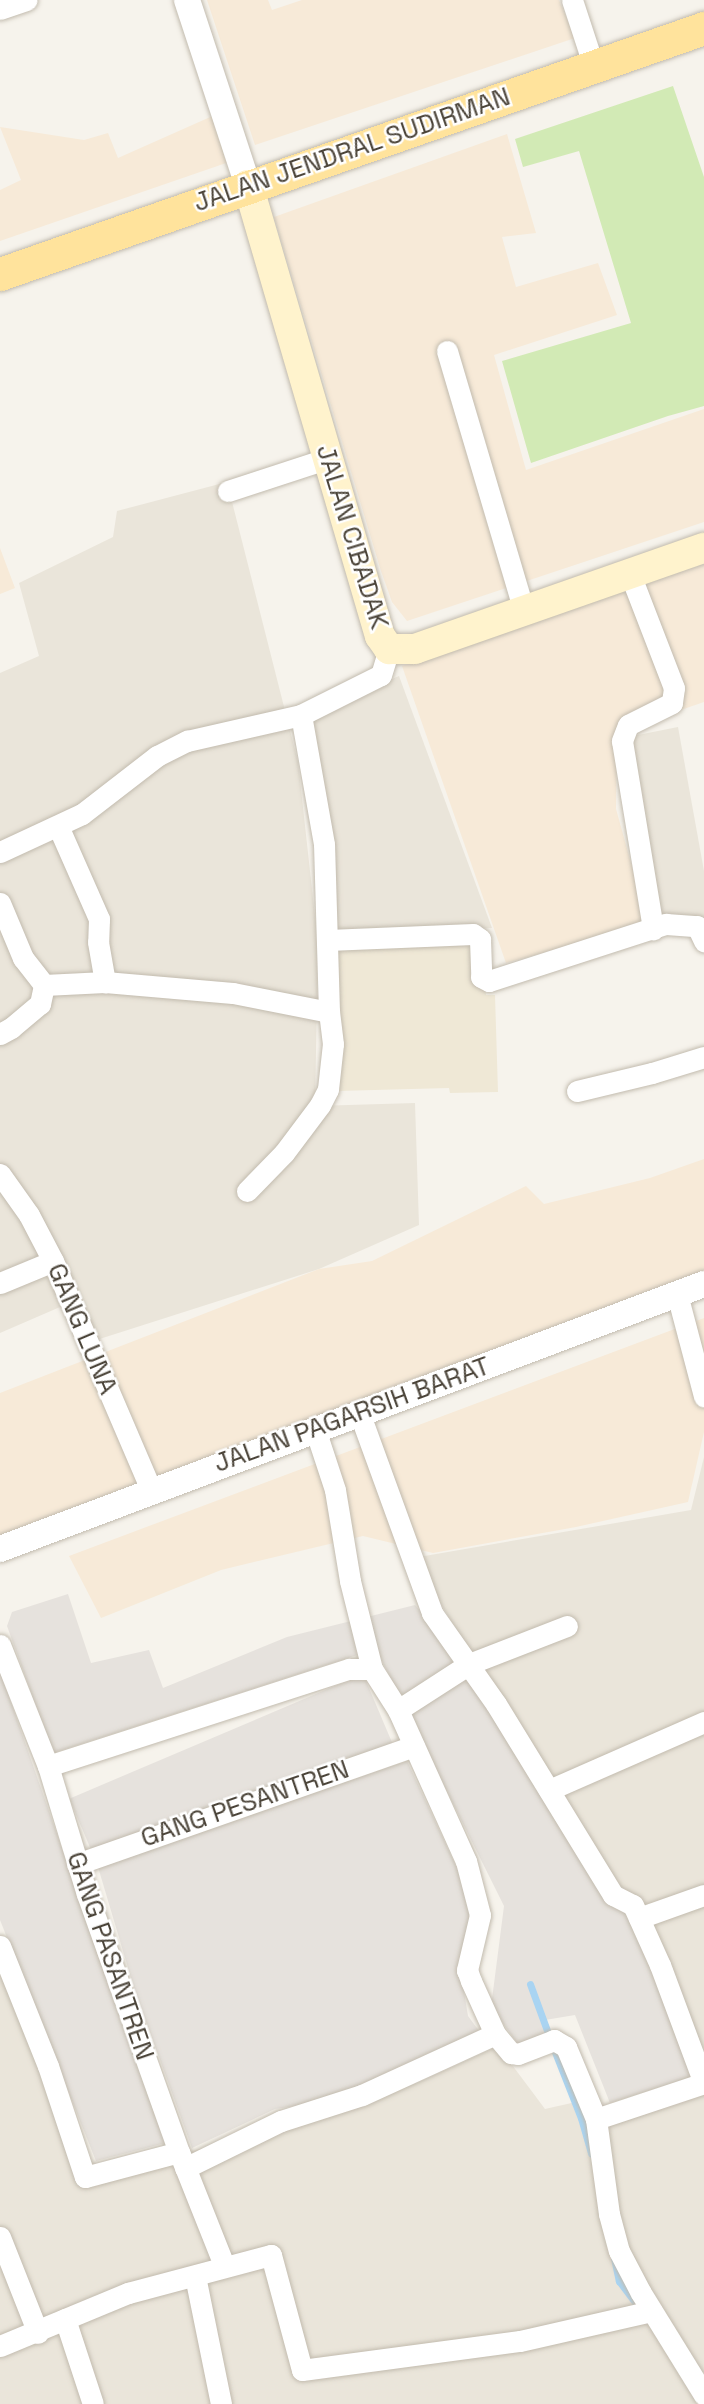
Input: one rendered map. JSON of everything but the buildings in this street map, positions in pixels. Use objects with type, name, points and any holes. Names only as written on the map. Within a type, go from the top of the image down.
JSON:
[{"type":"main road","name":"JALAN JENDRAL SUDIRMAN","points":[[0,274],[248,185],[704,29]]},
{"type":"main road","name":"JALAN CIBADAK","points":[[248,185],[380,636],[389,649],[415,649],[704,548]]},
{"type":"street","points":[[0,9],[26,0]]},
{"type":"street","points":[[187,0],[248,185]]},
{"type":"street","points":[[572,0],[594,67]]},
{"type":"street","points":[[447,351],[524,611]]},
{"type":"street","points":[[228,491],[329,458]]},
{"type":"street","points":[[630,574],[674,688],[672,703],[628,725],[622,741],[653,929]]},
{"type":"street","points":[[0,852],[82,814],[157,756],[187,741],[301,715],[381,675],[389,649]]},
{"type":"street","points":[[247,1191],[307,1126],[328,1089],[333,1044],[329,1012],[324,844],[301,715]]},
{"type":"street","points":[[58,826],[99,919],[98,942],[105,982]]},
{"type":"street","points":[[0,903],[23,958],[44,985],[40,1004],[0,1034]]},
{"type":"street","points":[[328,940],[473,934],[480,939],[481,977],[488,981],[678,923],[702,930]]},
{"type":"street","points":[[44,985],[105,982],[233,993],[329,1012]]},
{"type":"street","points":[[577,1091],[704,1057]]},
{"type":"street","name":"GANG LUNA","points":[[0,1174],[29,1215],[53,1261],[151,1490]]},
{"type":"street","points":[[0,1283],[53,1261]]},
{"type":"street","name":"JALAN PAGARSIH BARAT","points":[[0,1549],[704,1284]]},
{"type":"street","points":[[677,1294],[704,1396]]},
{"type":"street","points":[[359,1412],[432,1613],[469,1664],[613,1895],[631,1902],[660,1965],[704,2083],[596,2119]]},
{"type":"street","points":[[315,1429],[335,1490],[350,1581],[372,1669],[398,1710],[466,1861],[480,1914],[467,1970],[495,2034],[511,2053],[518,2054],[554,2040],[566,2047],[596,2119],[609,2214],[619,2251],[704,2395]]},
{"type":"street","points":[[398,1710],[469,1664],[567,1626]]},
{"type":"street","name":"GANG PASANTREN","points":[[0,1645],[48,1766],[77,1864],[182,2160],[224,2265]]},
{"type":"street","points":[[48,1766],[349,1669],[372,1669]]},
{"type":"street","points":[[549,1790],[704,1722]]},
{"type":"street","name":"GANG PESANTREN","points":[[77,1864],[414,1746]]},
{"type":"street","points":[[639,1918],[704,1895]]},
{"type":"street","points":[[0,1946],[48,2066],[85,2178],[182,2160],[281,2121],[362,2095],[495,2034]]},
{"type":"street","points":[[0,2237],[38,2333]]},
{"type":"street","points":[[0,2346],[38,2333],[128,2293],[195,2276],[224,2265],[271,2255],[302,2371],[520,2341],[652,2311]]},
{"type":"street","points":[[195,2276],[221,2404]]},
{"type":"street","points":[[65,2319],[93,2404]]},
{"type":"shaded area","points":[[207,0],[268,0],[272,10],[302,0],[559,0],[575,38],[255,145]]},
{"type":"shaded area","points":[[217,114],[232,161],[0,241],[0,190],[21,180],[0,127],[84,140],[108,133],[118,158]]},
{"type":"shaded area","points":[[507,134],[536,233],[502,237],[516,287],[598,263],[617,315],[494,355],[526,470],[704,409],[704,522],[407,621],[392,602],[381,571],[274,217]]},
{"type":"shaded area","points":[[227,482],[298,762],[318,944],[315,1106],[415,1103],[419,1225],[319,1269],[87,1343],[67,1304],[0,1333],[0,673],[39,656],[19,583],[113,537],[117,511]]},
{"type":"shaded area","points":[[0,548],[15,588],[0,594]]},
{"type":"shaded area","points":[[704,564],[704,702],[617,732],[616,809],[648,924],[506,963],[402,666]]},
{"type":"shaded area","points":[[399,676],[492,928],[329,936],[299,719]]},
{"type":"shaded area","points":[[678,727],[704,871],[704,917],[661,930],[623,738]]},
{"type":"shaded area","points":[[482,943],[486,995],[495,995],[498,1092],[450,1093],[449,1088],[337,1091],[333,945]]},
{"type":"shaded area","points":[[704,1159],[704,1277],[0,1536],[0,1393],[319,1269],[372,1261],[526,1186],[544,1204],[650,1178]]},
{"type":"shaded area","points":[[704,1318],[704,1432],[688,1502],[576,1527],[433,1553],[363,1536],[221,1570],[101,1618],[69,1556]]},
{"type":"shaded area","points":[[704,1457],[704,2063],[619,1898],[413,1558],[691,1510]]},
{"type":"shaded area","points":[[68,1594],[91,1663],[149,1650],[163,1688],[287,1637],[415,1605],[446,1640],[630,1903],[700,2074],[610,2103],[575,2015],[545,2020],[554,2036],[528,2058],[491,2007],[504,1906],[376,1649],[53,1753],[7,1626],[12,1612]]},
{"type":"shaded area","points":[[0,1671],[165,2143],[96,2161],[0,1920]]},
{"type":"shaded area","points":[[363,1674],[393,1744],[99,1869],[69,1799]]},
{"type":"shaded area","points":[[407,1761],[477,1911],[461,1974],[468,2016],[485,2039],[368,2095],[275,2109],[192,2148],[134,1988],[98,1867]]},
{"type":"shaded area","points":[[0,1950],[92,2177],[234,2140],[417,2083],[498,2046],[545,2109],[576,2102],[593,2132],[704,2082],[704,2372],[698,2374],[704,2404],[0,2404]]},
{"type":"green space","points":[[673,86],[704,177],[704,406],[531,463],[502,361],[631,323],[579,151],[523,167],[515,139]]},
{"type":"waterway","points":[[530,1984],[549,2036]]},
{"type":"waterway","points":[[553,2047],[581,2118],[591,2154]]},
{"type":"waterway","points":[[614,2258],[619,2281],[638,2306]]}]
